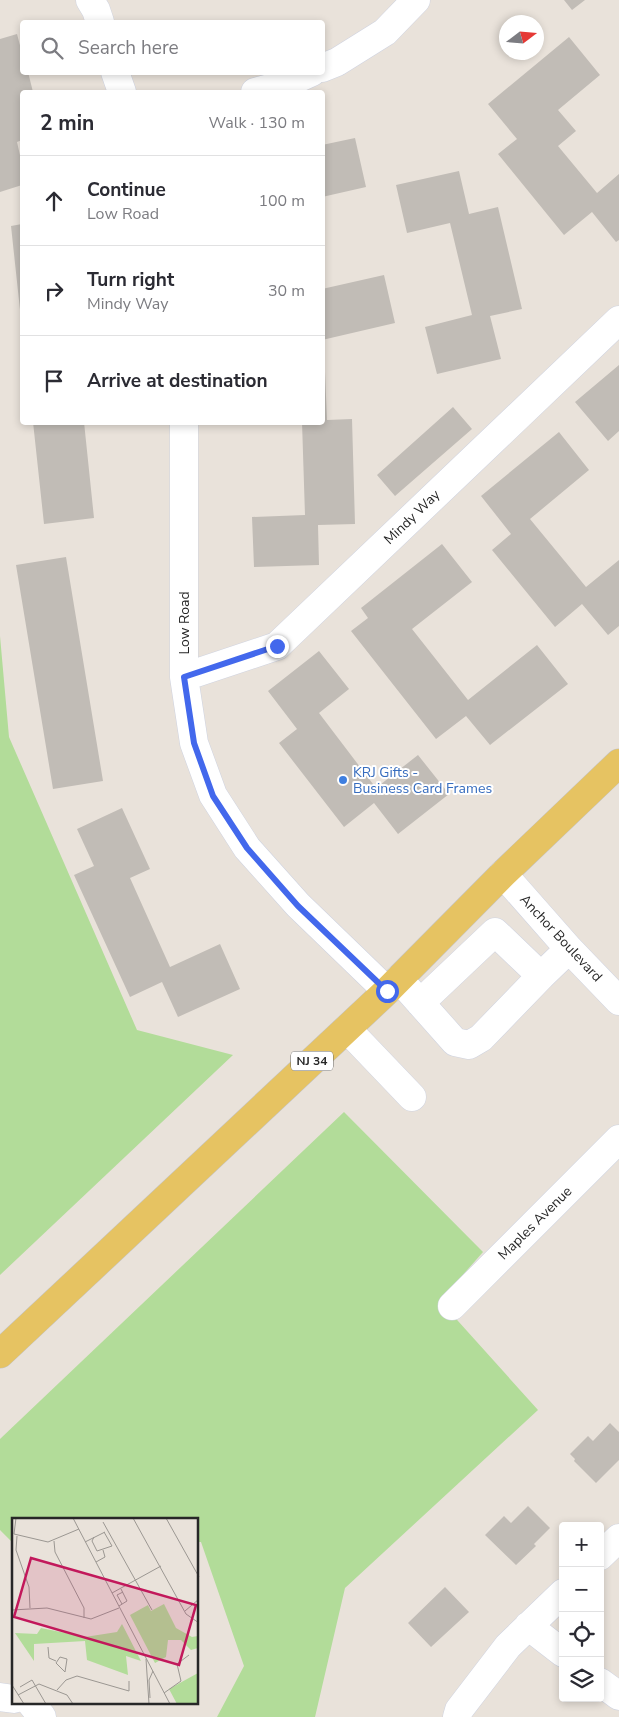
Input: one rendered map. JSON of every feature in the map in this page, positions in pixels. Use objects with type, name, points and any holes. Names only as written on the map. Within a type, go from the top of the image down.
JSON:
[{"type":"main road","name":"NJ 34","points":[[0,1354],[393,985],[503,874],[619,763]]},
{"type":"street","points":[[90,0],[99,20]]},
{"type":"street","points":[[325,67],[337,62],[384,32],[416,0]]},
{"type":"street","points":[[117,75],[121,90]]},
{"type":"street","points":[[262,90],[288,83],[305,75]]},
{"type":"street","name":"Mindy Way","points":[[184,677],[277,646],[619,320]]},
{"type":"street","name":"Low Road","points":[[184,425],[184,677],[194,743],[213,796],[247,848],[298,906],[393,985],[420,1002],[455,1042],[469,1045],[481,1038],[540,976]]},
{"type":"street","name":"Anchor Boulevard","points":[[503,874],[619,1001]]},
{"type":"street","points":[[504,941],[536,911]]},
{"type":"street","points":[[420,1002],[495,932],[540,976],[570,949]]},
{"type":"street","points":[[347,1028],[412,1097]]},
{"type":"street","name":"Maples Avenue","points":[[452,1306],[619,1139]]},
{"type":"street","points":[[604,1552],[619,1538]]},
{"type":"street","points":[[457,1717],[459,1710],[508,1646],[559,1597]]},
{"type":"street","points":[[528,1626],[559,1650]]},
{"type":"street","points":[[604,1685],[619,1696]]},
{"type":"street","points":[[32,1704],[42,1717]]},
{"type":"green space","points":[[0,636],[9,737],[137,1030],[233,1055],[0,1275]]},
{"type":"green space","points":[[344,1112],[483,1252],[440,1301],[538,1410],[345,1588],[315,1717],[217,1717],[244,1666],[201,1542],[199,1542],[199,1518],[12,1518],[12,1542],[0,1530],[0,1439]]},
{"type":"building","points":[[564,0],[585,0],[572,10]]},
{"type":"building","points":[[17,34],[20,45],[20,75],[29,75],[32,90],[20,90],[20,141],[17,142],[20,155],[20,186],[0,192],[0,39]]},
{"type":"building","points":[[569,37],[600,75],[558,110],[576,131],[558,146],[597,193],[619,174],[619,240],[616,242],[592,212],[564,235],[498,154],[517,139],[488,104],[541,60],[544,60],[544,58]]},
{"type":"building","points":[[355,138],[366,187],[325,196],[325,144]]},
{"type":"building","points":[[459,171],[469,214],[498,207],[522,309],[490,316],[501,359],[437,374],[425,327],[472,315],[450,223],[407,233],[396,185]]},
{"type":"building","points":[[20,224],[20,310],[11,226]]},
{"type":"building","points":[[384,275],[395,323],[325,339],[325,288]]},
{"type":"building","points":[[619,365],[619,431],[608,441],[575,402]]},
{"type":"building","points":[[325,372],[327,420],[352,419],[355,524],[318,525],[319,565],[254,567],[252,517],[305,515],[302,425],[325,425]]},
{"type":"building","points":[[453,407],[472,429],[395,496],[377,475]]},
{"type":"building","points":[[33,425],[84,425],[94,518],[44,524]]},
{"type":"building","points":[[559,432],[589,470],[530,519],[586,587],[619,560],[619,626],[608,635],[582,604],[555,627],[492,550],[511,534],[481,496]]},
{"type":"building","points":[[442,544],[472,582],[412,629],[468,700],[537,645],[568,684],[490,745],[466,716],[436,739],[351,631],[368,618],[361,608]]},
{"type":"building","points":[[66,557],[103,781],[53,789],[16,565]]},
{"type":"building","points":[[319,651],[349,689],[319,713],[376,788],[418,755],[449,794],[398,834],[374,803],[344,827],[279,743],[297,729],[268,691]]},
{"type":"building","points":[[122,808],[150,869],[130,878],[170,967],[220,944],[240,989],[178,1017],[162,982],[130,997],[74,875],[94,866],[77,829]]},
{"type":"building","points":[[610,1423],[619,1432],[619,1460],[596,1483],[574,1461],[575,1459],[570,1454],[588,1436],[593,1441]]},
{"type":"building","points":[[528,1506],[550,1528],[534,1544],[536,1546],[516,1565],[485,1535],[504,1516],[511,1523]]},
{"type":"building","points":[[445,1587],[469,1612],[431,1647],[408,1623]]},
{"type":"place","name":"KRJ Gifts - Business Card Frames","points":[[343,780]]},
{"type":"route","points":[[277,646],[184,677],[194,743],[213,796],[247,848],[298,906],[387,991]]}]
